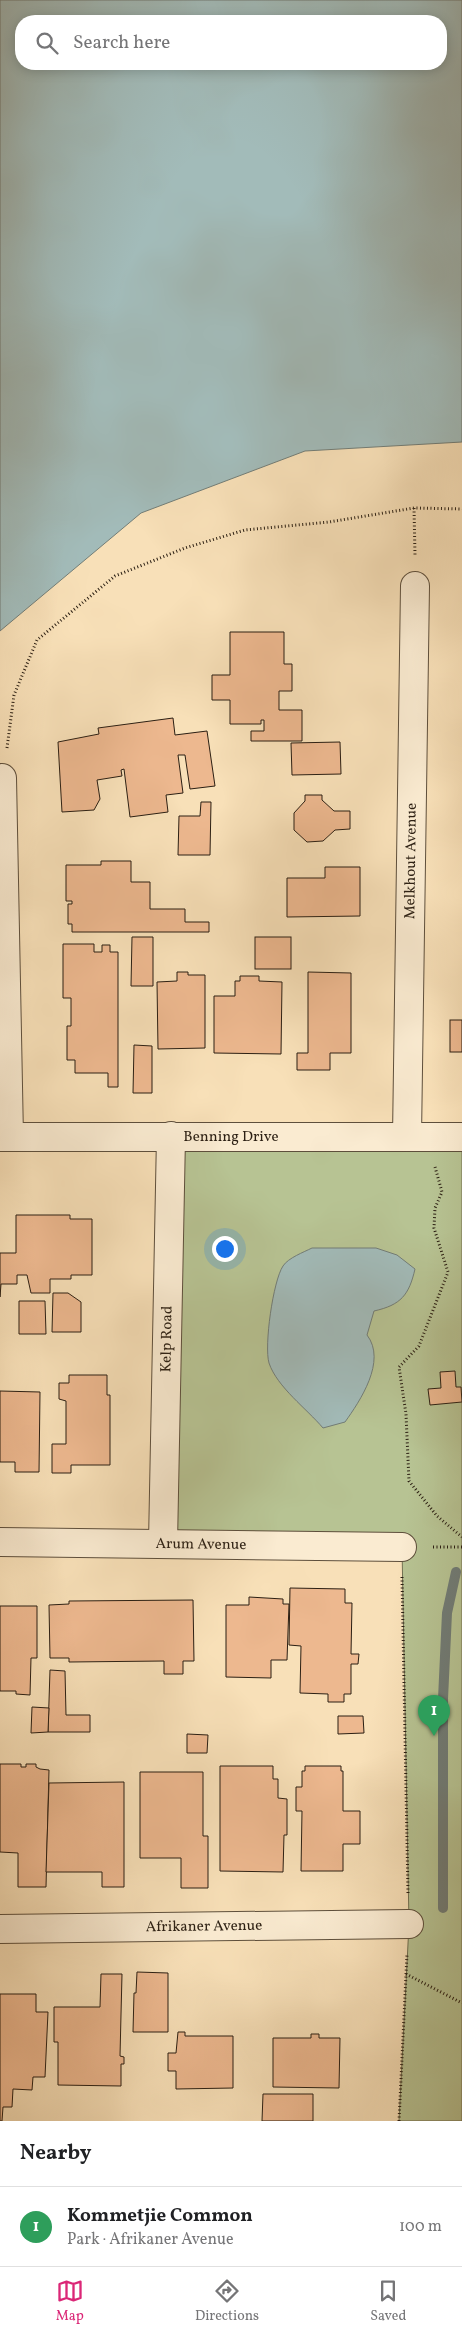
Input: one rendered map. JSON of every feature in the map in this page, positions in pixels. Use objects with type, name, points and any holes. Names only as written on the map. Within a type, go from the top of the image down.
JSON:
[{"type":"street","name":"Melkhout Avenue","points":[[415,586],[418,1137]]},
{"type":"street","points":[[2,778],[5,1137]]},
{"type":"street","name":"Kelp Road","points":[[163,1543],[171,1136]]},
{"type":"street","name":"Benning Drive","points":[[5,1137],[462,1137]]},
{"type":"street","name":"Arum Avenue","points":[[0,1542],[402,1547]]},
{"type":"street","name":"Afrikaner Avenue","points":[[0,1929],[409,1924]]},
{"type":"path","points":[[414,508],[415,586]]},
{"type":"path","points":[[2,778],[14,695],[37,640],[115,576],[185,548],[245,530],[329,522],[414,508],[462,509]]},
{"type":"path","points":[[418,1137],[442,1192],[435,1208],[434,1228],[448,1272],[419,1346],[399,1367],[406,1414],[409,1481],[437,1516],[462,1537]]},
{"type":"path","points":[[399,2121],[409,1924],[402,1547]]},
{"type":"path","points":[[406,1974],[462,2003]]},
{"type":"green space","points":[[171,1136],[462,1137],[462,2121],[399,2121],[409,1924],[402,1547],[163,1543]]},
{"type":"water","points":[[0,0],[462,0],[462,442],[305,451],[141,513],[0,631]]},
{"type":"water","points":[[312,1248],[376,1248],[397,1255],[415,1269],[410,1286],[402,1298],[391,1306],[374,1311],[367,1335],[372,1345],[373,1368],[358,1403],[345,1422],[323,1428],[279,1381],[269,1363],[268,1355],[270,1314],[279,1274],[289,1260]]},
{"type":"building","points":[[230,632],[284,632],[284,664],[292,664],[292,691],[279,691],[279,710],[302,710],[302,741],[251,741],[251,731],[264,731],[264,720],[261,720],[261,724],[230,724],[230,700],[212,700],[212,675],[230,675]]},
{"type":"building","points":[[173,718],[175,735],[207,731],[215,786],[190,789],[185,755],[178,755],[183,793],[166,795],[168,812],[130,817],[124,769],[121,770],[122,776],[97,780],[100,799],[94,810],[62,812],[58,742],[99,734],[98,728]]},
{"type":"building","points":[[340,742],[341,774],[292,775],[291,743]]},
{"type":"building","points":[[305,795],[322,795],[322,800],[334,811],[350,811],[350,829],[335,830],[323,841],[307,842],[294,830],[294,813],[305,801]]},
{"type":"building","points":[[201,802],[211,802],[210,855],[178,855],[179,816],[200,816]]},
{"type":"building","points":[[101,861],[131,861],[131,882],[150,882],[150,909],[185,909],[185,922],[209,922],[209,932],[72,932],[72,924],[68,924],[68,904],[72,904],[72,901],[66,901],[66,865],[101,865]]},
{"type":"building","points":[[325,867],[360,867],[360,916],[287,917],[287,878],[325,878]]},
{"type":"building","points":[[132,937],[153,937],[153,986],[131,986]]},
{"type":"building","points":[[255,937],[291,937],[291,969],[255,969]]},
{"type":"building","points":[[63,944],[94,944],[94,952],[102,952],[102,945],[110,945],[110,952],[118,952],[118,1087],[108,1087],[108,1073],[75,1073],[75,1060],[67,1060],[67,1026],[71,1026],[71,998],[63,998]]},
{"type":"building","points":[[177,972],[188,972],[188,975],[205,975],[205,1048],[158,1049],[157,982],[177,981]]},
{"type":"building","points":[[308,972],[351,973],[351,1053],[330,1053],[330,1070],[297,1070],[297,1053],[308,1053]]},
{"type":"building","points":[[240,976],[259,976],[259,981],[282,982],[281,1054],[214,1053],[214,996],[235,996],[235,981],[240,981]]},
{"type":"building","points":[[450,1020],[462,1020],[462,1052],[450,1052]]},
{"type":"building","points":[[134,1045],[152,1046],[152,1093],[133,1093]]},
{"type":"building","points":[[16,1215],[70,1215],[70,1219],[92,1219],[92,1275],[71,1275],[71,1279],[50,1279],[50,1293],[31,1293],[27,1275],[17,1275],[17,1284],[1,1284],[0,1297],[0,1253],[16,1253]]},
{"type":"building","points":[[53,1293],[68,1293],[81,1302],[81,1332],[52,1332]]},
{"type":"building","points":[[19,1301],[45,1301],[46,1334],[19,1334]]},
{"type":"building","points":[[455,1371],[456,1387],[461,1387],[462,1402],[430,1405],[428,1389],[441,1388],[440,1372]]},
{"type":"building","points":[[69,1375],[107,1375],[107,1395],[110,1395],[110,1465],[71,1465],[71,1473],[52,1473],[52,1444],[66,1444],[66,1401],[59,1399],[59,1383],[69,1383]]},
{"type":"building","points":[[0,1391],[40,1392],[39,1472],[15,1472],[15,1462],[0,1462]]},
{"type":"building","points":[[290,1588],[345,1589],[345,1603],[352,1603],[351,1654],[359,1654],[358,1664],[351,1664],[351,1694],[344,1694],[344,1702],[328,1702],[328,1694],[300,1693],[301,1646],[289,1645]]},
{"type":"building","points":[[249,1597],[283,1599],[283,1604],[289,1604],[287,1660],[271,1660],[271,1678],[226,1677],[226,1605],[249,1605]]},
{"type":"building","points":[[193,1600],[194,1661],[183,1661],[183,1674],[164,1674],[164,1661],[69,1662],[69,1658],[50,1658],[49,1605],[69,1604],[69,1601]]},
{"type":"building","points":[[0,1606],[37,1606],[37,1658],[31,1658],[30,1695],[16,1694],[16,1691],[0,1691]]},
{"type":"building","points":[[50,1670],[65,1671],[66,1715],[90,1715],[90,1732],[48,1732]]},
{"type":"building","points":[[32,1707],[49,1708],[48,1732],[31,1733]]},
{"type":"building","points":[[338,1716],[363,1716],[364,1733],[338,1734]]},
{"type":"building","points":[[187,1734],[208,1735],[207,1753],[187,1753]]},
{"type":"building","points":[[0,1764],[21,1764],[21,1767],[26,1767],[26,1764],[36,1764],[36,1767],[40,1769],[49,1770],[46,1887],[18,1887],[18,1853],[0,1852]]},
{"type":"building","points":[[220,1766],[273,1766],[273,1779],[278,1779],[278,1798],[287,1799],[287,1835],[284,1835],[283,1872],[220,1871]]},
{"type":"building","points":[[305,1766],[341,1766],[341,1771],[343,1771],[343,1811],[360,1811],[360,1844],[343,1844],[343,1871],[301,1871],[302,1811],[296,1811],[296,1787],[302,1787],[302,1771],[305,1771]]},
{"type":"building","points":[[140,1772],[203,1772],[203,1836],[208,1836],[208,1888],[181,1888],[181,1858],[140,1858]]},
{"type":"building","points":[[124,1782],[124,1887],[102,1887],[102,1872],[46,1872],[49,1783]]},
{"type":"building","points":[[137,1972],[168,1973],[168,2032],[133,2032],[134,1993],[136,1993]]},
{"type":"building","points":[[101,1974],[122,1974],[120,2056],[124,2057],[124,2064],[121,2064],[121,2086],[58,2085],[58,2042],[54,2042],[54,2007],[100,2007]]},
{"type":"building","points":[[0,1994],[36,1994],[36,2012],[48,2012],[45,2077],[33,2077],[32,2090],[13,2089],[12,2107],[3,2107],[2,2121],[0,2121]]},
{"type":"building","points":[[178,2032],[185,2032],[185,2036],[233,2036],[233,2088],[176,2089],[176,2071],[168,2071],[168,2053],[176,2053]]},
{"type":"building","points":[[311,2034],[319,2034],[319,2038],[340,2038],[339,2088],[273,2087],[273,2038],[311,2038]]},
{"type":"building","points":[[263,2094],[313,2094],[313,2121],[262,2121]]},
{"type":"waterway","points":[[443,1908],[443,1699],[447,1613],[456,1572]]},
{"type":"place","name":"Kommetjie Common","points":[[434,1736]]}]
